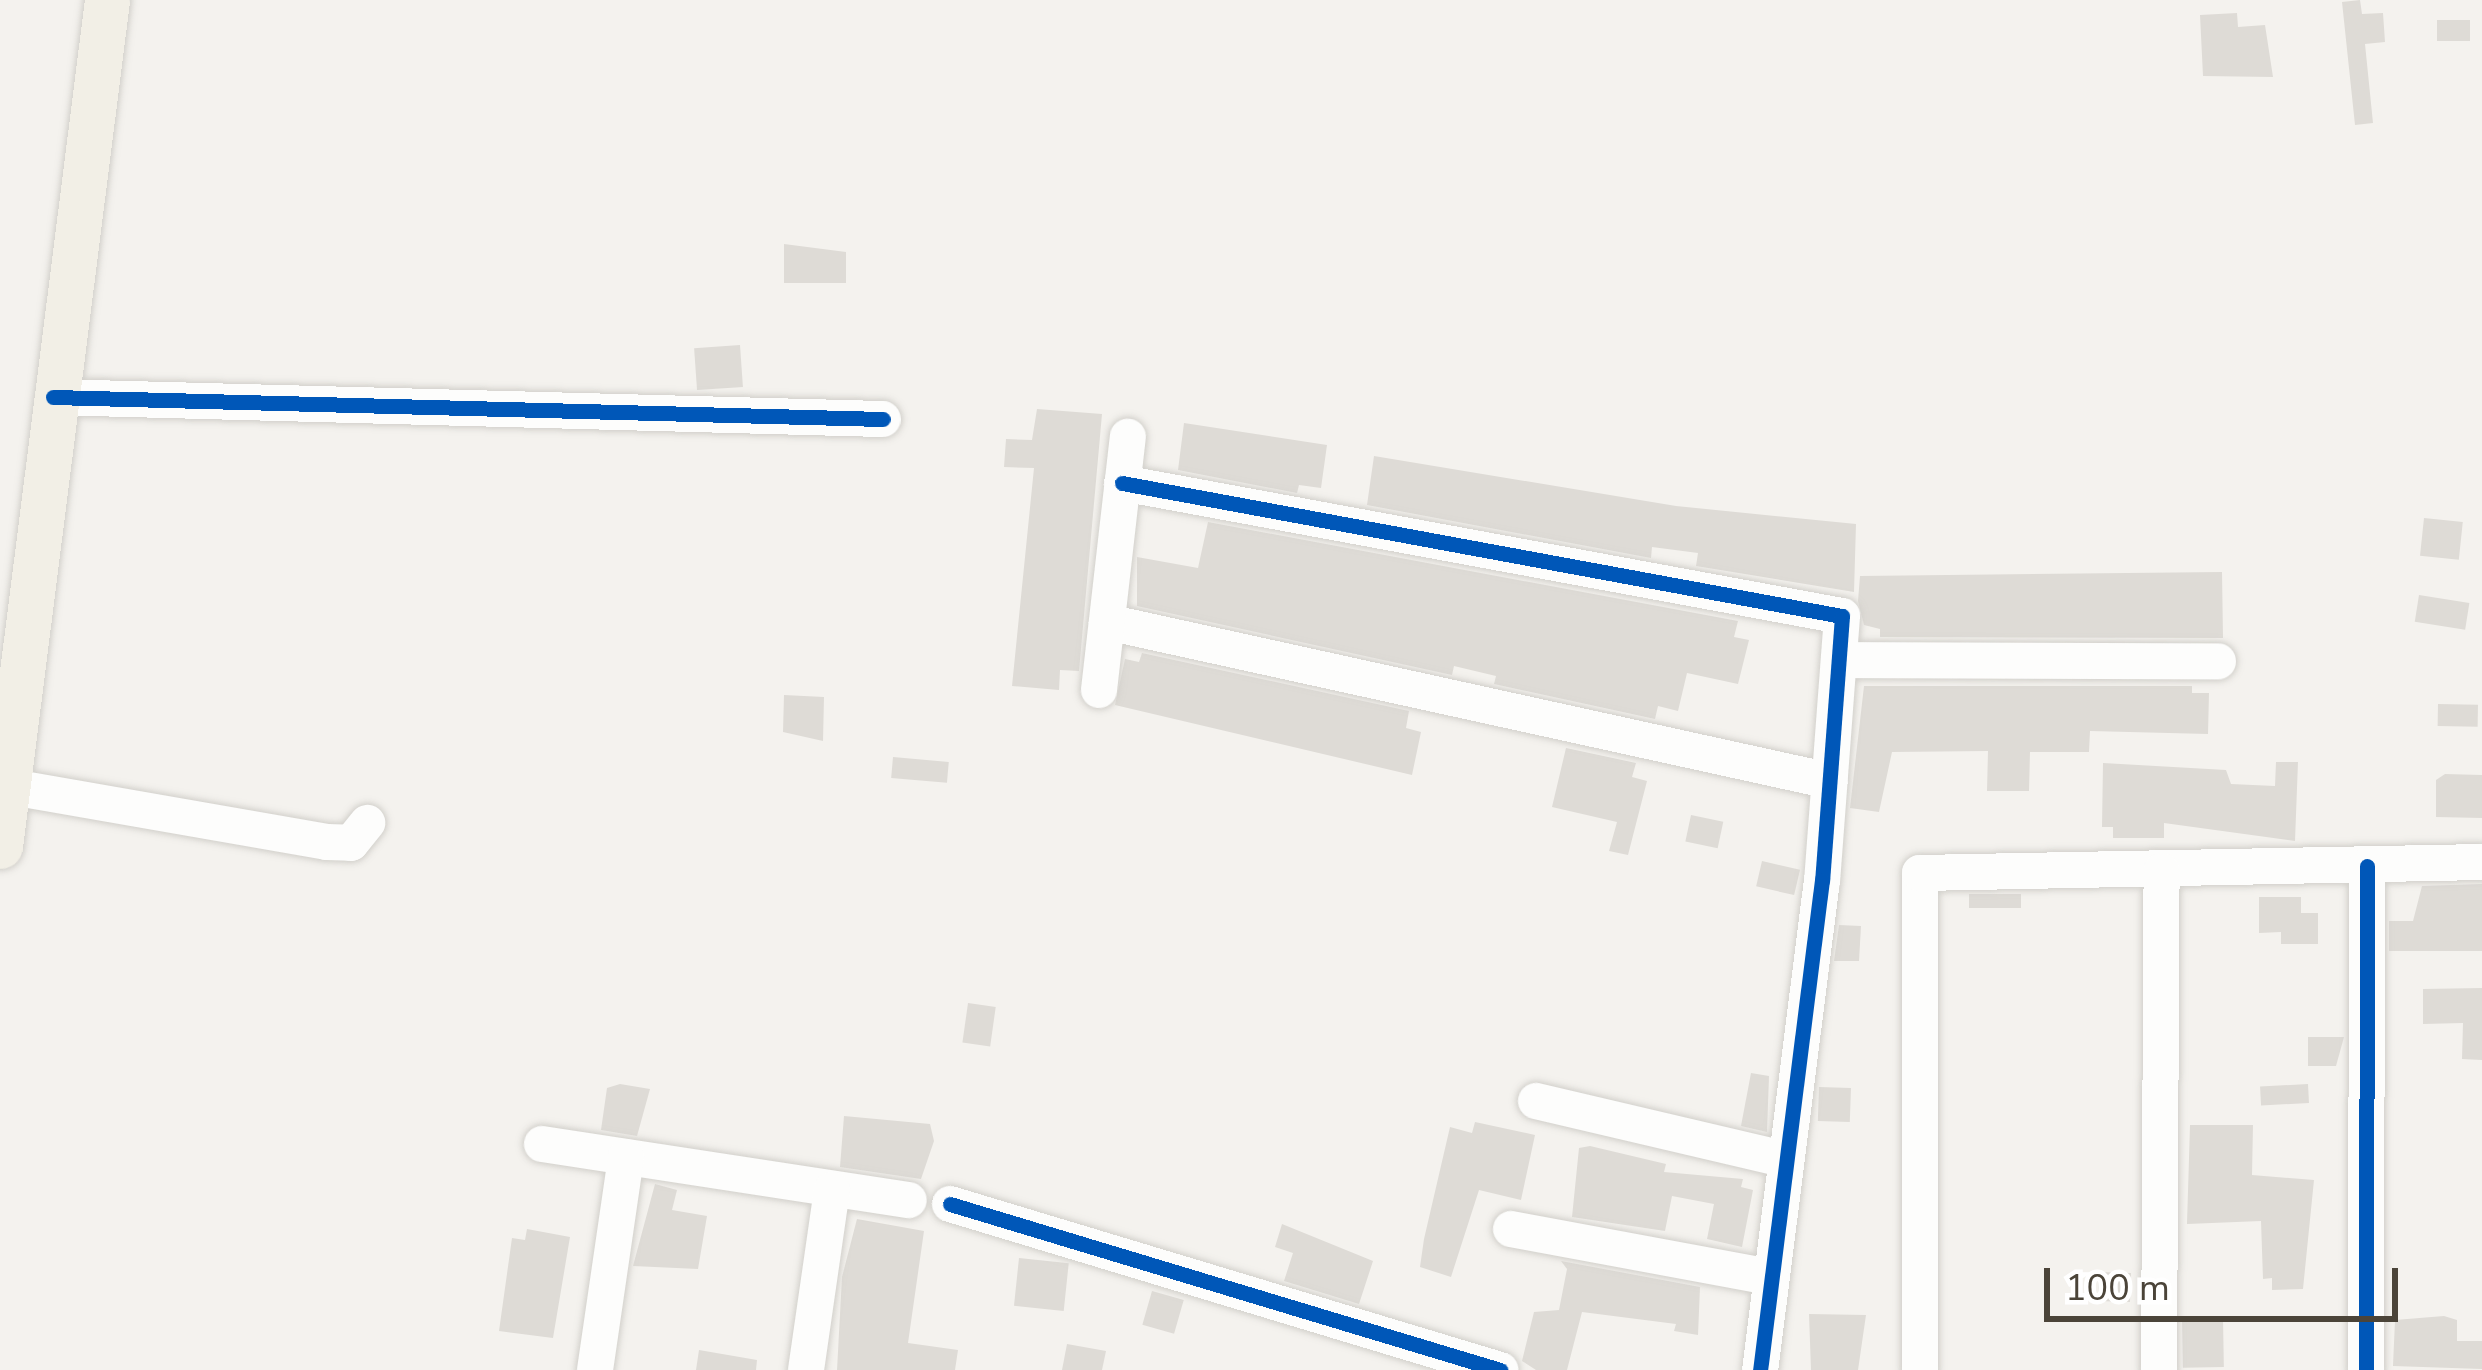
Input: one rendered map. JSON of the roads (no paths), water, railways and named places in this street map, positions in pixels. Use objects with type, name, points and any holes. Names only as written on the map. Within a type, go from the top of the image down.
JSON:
[{"type":"main road","points":[[0,846],[7,723],[106,0]]},
{"type":"street","points":[[53,397],[883,419]]},
{"type":"street","points":[[1099,690],[1128,437]]},
{"type":"street","points":[[1122,483],[1842,616],[1829,781],[1760,1370]]},
{"type":"street","points":[[1107,622],[1829,781]]},
{"type":"street","points":[[1839,661],[2218,661]]},
{"type":"street","points":[[6,786],[327,842],[351,843],[367,823]]},
{"type":"street","points":[[1920,1370],[1920,873],[2482,862]]},
{"type":"street","points":[[2366,1370],[2367,866]]},
{"type":"street","points":[[2159,1370],[2162,871]]},
{"type":"street","points":[[1535,1101],[1783,1159]]},
{"type":"street","points":[[542,1144],[909,1200]]},
{"type":"street","points":[[595,1370],[626,1157]]},
{"type":"street","points":[[806,1370],[832,1190]]},
{"type":"street","points":[[950,1204],[1500,1370]]},
{"type":"street","points":[[1511,1229],[1770,1277]]}]
